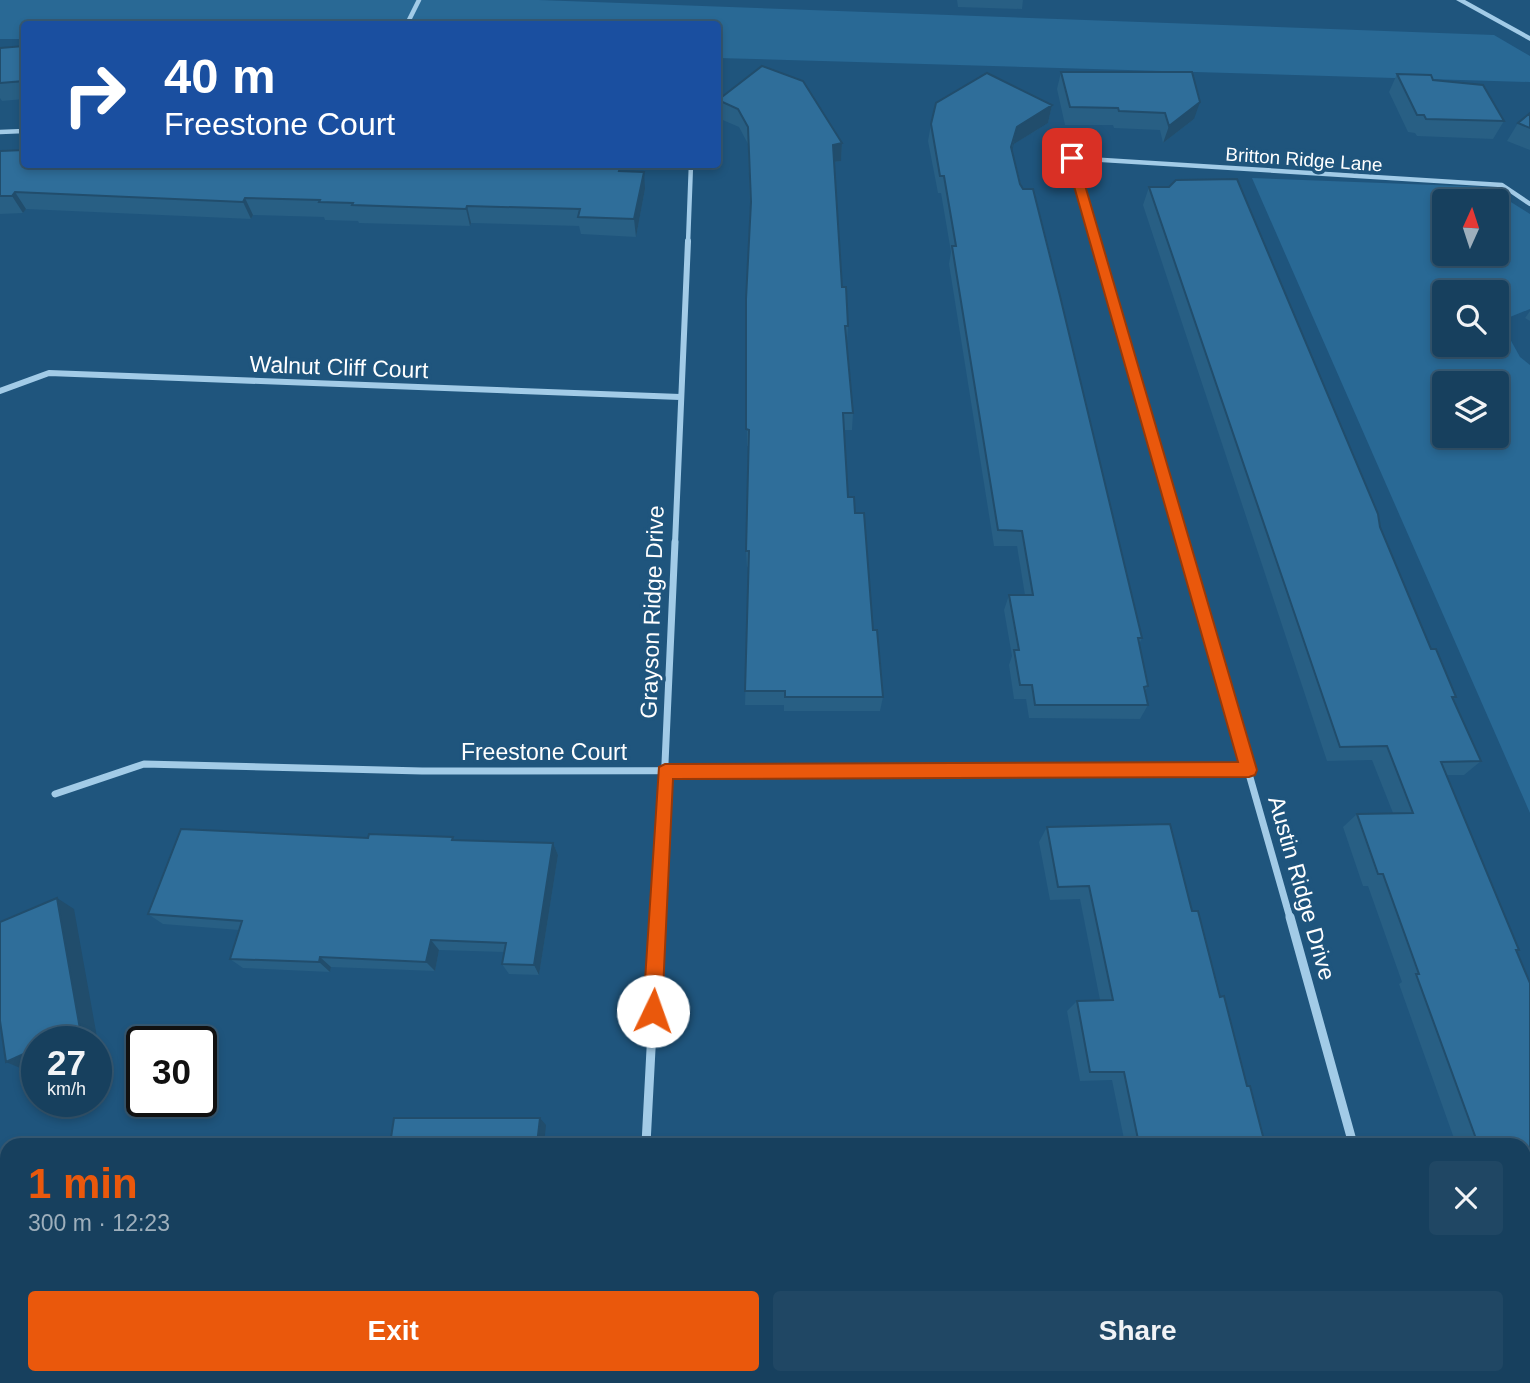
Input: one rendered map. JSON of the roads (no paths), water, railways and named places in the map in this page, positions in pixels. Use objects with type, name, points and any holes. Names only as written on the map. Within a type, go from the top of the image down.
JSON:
[{"type":"street","points":[[408,21],[419,0]]},
{"type":"street","points":[[1460,0],[1530,39]]},
{"type":"street","points":[[0,132],[21,131]]},
{"type":"street","name":"Britton Ridge Lane","points":[[1072,158],[1502,185],[1530,204]]},
{"type":"street","name":"Austin Ridge Drive","points":[[1072,158],[1249,770],[1351,1138]]},
{"type":"street","name":"Grayson Ridge Drive","points":[[646,1138],[691,168]]},
{"type":"street","name":"Walnut Cliff Court","points":[[0,391],[49,373],[680,397]]},
{"type":"street","name":"Freestone Court","points":[[55,794],[144,764],[422,771],[1249,770]]}]
